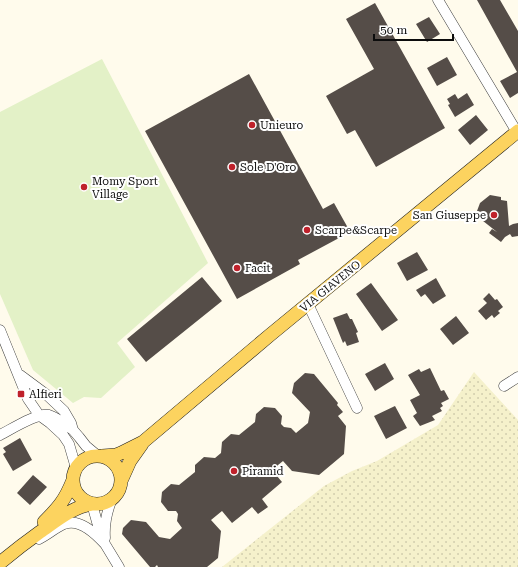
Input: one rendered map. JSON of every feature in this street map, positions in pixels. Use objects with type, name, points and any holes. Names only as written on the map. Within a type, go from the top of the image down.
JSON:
[{"type":"main road","name":"VIA GIAVENO","points":[[74,474],[80,463],[91,456],[116,455],[143,442],[308,304],[518,132]]},
{"type":"main road","name":"VIA GIAVENO","points":[[112,498],[117,494],[130,461],[143,442]]},
{"type":"main road","points":[[100,456],[109,459],[114,463],[118,468],[121,481]]},
{"type":"main road","points":[[74,474],[74,488],[78,495],[84,501],[92,504]]},
{"type":"main road","points":[[0,563],[62,504],[74,474]]},
{"type":"main road","points":[[15,550],[65,515],[84,505],[99,504],[112,498]]},
{"type":"street","points":[[438,0],[518,132]]},
{"type":"street","points":[[308,304],[357,408]]},
{"type":"street","points":[[0,330],[28,399],[39,415],[63,435],[69,444],[74,474]]},
{"type":"street","points":[[19,374],[47,395],[64,411],[71,422],[73,430]]},
{"type":"street","points":[[504,386],[518,377]]},
{"type":"street","points":[[0,435],[39,415],[51,416],[73,430],[86,446],[100,456]]},
{"type":"street","points":[[105,544],[105,522],[112,498]]},
{"type":"street","points":[[92,504],[105,544],[119,567]]},
{"type":"street","points":[[15,550],[34,543],[64,524],[71,522],[91,531],[105,544]]},
{"type":"shaded area","points":[[474,372],[518,420],[518,567],[222,567],[324,486],[352,471],[377,461],[438,425]]},
{"type":"green space","name":"Momy Sport Village","points":[[102,59],[208,263],[117,343],[135,367],[101,398],[84,397],[73,403],[33,370],[0,294],[0,112]]},
{"type":"building","points":[[477,0],[500,0],[518,31],[518,93],[510,98],[500,81],[517,72]]},
{"type":"building","points":[[375,3],[445,128],[376,167],[355,130],[347,134],[326,96],[374,69],[346,19]]},
{"type":"building","points":[[429,17],[440,34],[427,42],[416,24]]},
{"type":"building","points":[[447,57],[457,75],[437,86],[427,68]]},
{"type":"building","name":"Sole D'Oro","points":[[249,74],[323,209],[334,203],[348,228],[337,234],[339,238],[298,260],[300,264],[237,299],[145,131]]},
{"type":"building","points":[[467,93],[474,105],[455,117],[448,105],[450,104],[447,99],[455,94],[458,99]]},
{"type":"building","points":[[476,115],[488,130],[470,145],[458,130]]},
{"type":"building","name":"San Giuseppe","points":[[490,195],[501,197],[501,200],[507,201],[509,226],[518,223],[518,236],[512,237],[510,234],[501,242],[489,233],[492,229],[497,232],[478,217],[481,212],[477,211],[480,203]]},
{"type":"building","points":[[417,252],[428,270],[407,281],[397,263]]},
{"type":"building","points":[[202,277],[222,301],[146,362],[127,339]]},
{"type":"building","points":[[436,278],[446,296],[433,304],[425,294],[421,297],[416,290]]},
{"type":"building","points":[[371,283],[398,320],[382,331],[356,294]]},
{"type":"building","points":[[489,293],[495,300],[497,299],[503,307],[498,311],[500,313],[494,318],[492,315],[486,320],[478,311],[487,303],[483,299]]},
{"type":"building","points":[[347,313],[350,319],[352,319],[358,332],[356,333],[359,342],[347,346],[345,341],[343,343],[333,318]]},
{"type":"building","points":[[456,316],[469,333],[453,345],[440,329]]},
{"type":"building","points":[[385,363],[394,379],[375,391],[365,374]]},
{"type":"building","points":[[430,368],[441,391],[444,390],[449,399],[441,403],[443,406],[440,408],[442,411],[432,416],[435,420],[420,426],[413,416],[417,413],[410,400],[420,395],[408,375],[419,369],[421,372]]},
{"type":"building","name":"Piramid","points":[[305,373],[314,374],[338,403],[337,405],[343,412],[338,416],[346,426],[344,454],[319,475],[292,471],[283,461],[272,470],[282,482],[262,499],[268,507],[258,514],[252,507],[232,523],[222,511],[211,520],[221,531],[218,558],[207,567],[158,567],[157,565],[155,567],[150,567],[122,534],[123,528],[131,520],[146,522],[159,537],[170,539],[182,528],[177,521],[178,514],[176,511],[168,511],[161,502],[162,492],[171,484],[179,485],[195,472],[195,465],[204,457],[215,458],[221,453],[222,442],[231,434],[239,435],[255,422],[256,414],[264,407],[275,408],[282,416],[281,424],[284,427],[291,428],[296,433],[308,423],[310,412],[292,393],[294,383]]},
{"type":"building","points":[[395,406],[407,428],[386,439],[374,416]]},
{"type":"building","points":[[20,438],[32,460],[13,471],[3,454],[6,452],[3,448]]},
{"type":"building","points":[[33,475],[47,487],[30,505],[17,493]]},
{"type":"place","name":"Unieuro","points":[[252,125]]},
{"type":"place","name":"Sole D'Oro","points":[[232,167]]},
{"type":"place","name":"Momy Sport Village","points":[[84,187]]},
{"type":"place","name":"San Giuseppe","points":[[494,215]]},
{"type":"place","name":"Scarpe&Scarpe","points":[[307,230]]},
{"type":"place","name":"Facit","points":[[237,268]]},
{"type":"place","name":"Alfieri","points":[[21,394]]},
{"type":"place","name":"Piramid","points":[[234,471]]}]
